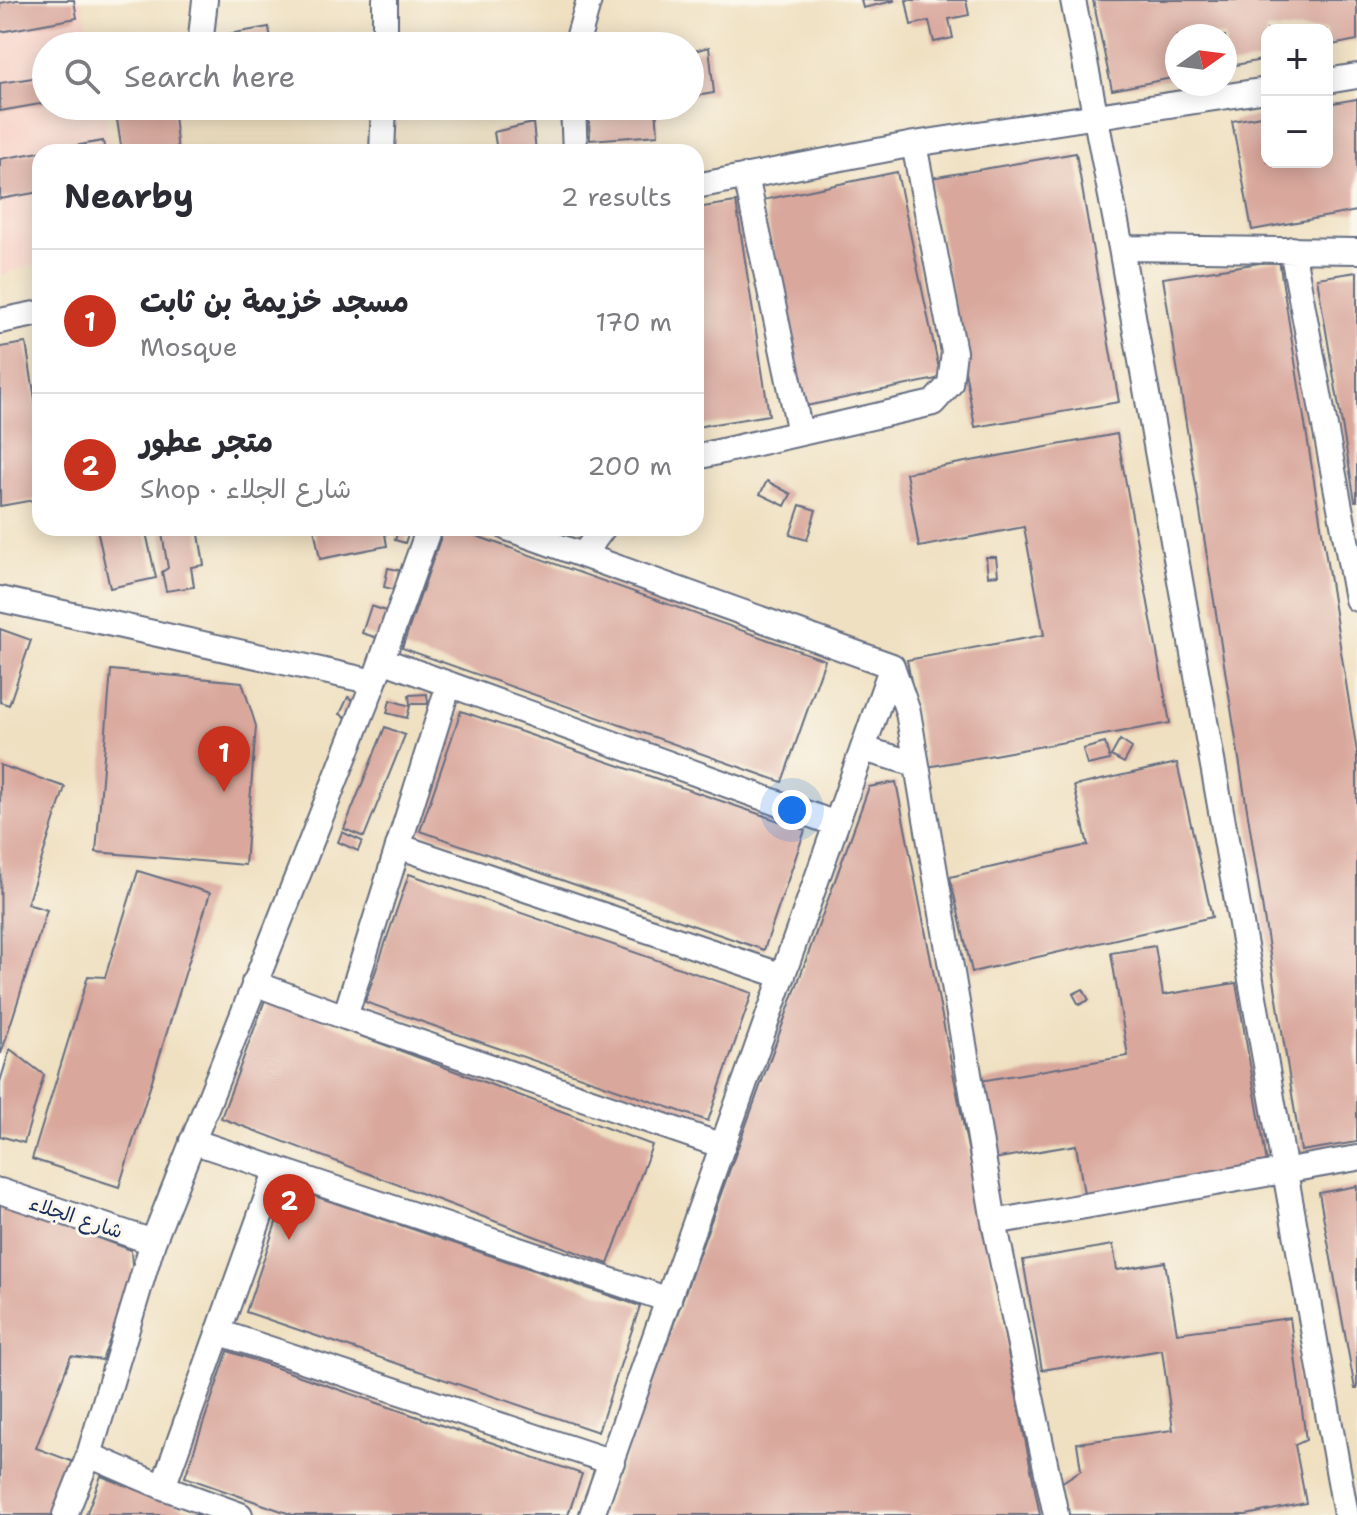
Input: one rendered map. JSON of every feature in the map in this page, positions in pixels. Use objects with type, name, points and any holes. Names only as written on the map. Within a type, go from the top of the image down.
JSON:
[{"type":"street","points":[[202,32],[205,0]]},
{"type":"street","points":[[385,0],[385,32]]},
{"type":"street","points":[[580,32],[589,0]]},
{"type":"street","points":[[1073,0],[1121,248],[1346,1515]]},
{"type":"street","points":[[1333,80],[1357,76]]},
{"type":"street","points":[[704,184],[914,144],[1261,91]]},
{"type":"street","points":[[382,144],[383,120]]},
{"type":"street","points":[[574,120],[575,144]]},
{"type":"street","points":[[704,455],[933,403],[950,384],[954,352],[914,144]]},
{"type":"street","points":[[746,176],[800,433]]},
{"type":"street","points":[[1121,248],[1357,251]]},
{"type":"street","points":[[1292,249],[1357,599]]},
{"type":"street","points":[[0,321],[32,315]]},
{"type":"street","points":[[65,1515],[89,1455],[153,1242],[378,671],[426,536]]},
{"type":"street","points":[[530,536],[892,666]]},
{"type":"street","points":[[583,555],[597,536]]},
{"type":"street","points":[[0,599],[449,684],[836,824]]},
{"type":"street","points":[[592,1515],[892,666]]},
{"type":"street","points":[[892,666],[908,712],[994,1222],[1056,1515]]},
{"type":"street","points":[[345,1017],[449,684]]},
{"type":"street","points":[[863,749],[916,764]]},
{"type":"street","points":[[398,846],[783,976]]},
{"type":"street","points":[[254,983],[723,1146]]},
{"type":"street","points":[[192,1141],[669,1300]]},
{"type":"street","points":[[994,1222],[1357,1158]]},
{"type":"street","points":[[163,1487],[277,1169]]},
{"type":"street","name":"شارع الجلاء","points":[[0,1191],[153,1242]]},
{"type":"street","points":[[218,1332],[612,1462]]},
{"type":"street","points":[[89,1455],[163,1487],[240,1515]]},
{"type":"shaded area","points":[[0,0],[82,0],[88,32],[32,32],[32,120],[106,120],[110,144],[32,144],[32,265],[0,275]]},
{"type":"building","points":[[74,0],[77,18],[0,32],[0,3]]},
{"type":"building","points":[[861,0],[894,0],[894,1],[863,8]]},
{"type":"building","points":[[906,0],[966,0],[969,15],[949,19],[953,38],[934,42],[929,21],[911,25]]},
{"type":"building","points":[[1093,0],[1357,0],[1357,40],[1333,45],[1333,24],[1261,24],[1261,60],[1237,65],[1237,24],[1165,24],[1165,79],[1112,90]]},
{"type":"building","points":[[269,27],[270,32],[240,32]]},
{"type":"building","points":[[709,47],[714,93],[704,95],[704,48]]},
{"type":"building","points":[[32,78],[32,105],[0,111],[0,83]]},
{"type":"building","points":[[1357,99],[1357,211],[1252,230],[1232,121],[1261,116],[1261,168],[1333,168],[1333,103]]},
{"type":"building","points":[[117,120],[175,120],[177,144],[121,144]]},
{"type":"building","points":[[589,120],[657,120],[658,135],[590,140]]},
{"type":"building","points":[[533,123],[535,144],[496,144],[494,132]]},
{"type":"building","points":[[32,153],[32,193],[0,199],[0,159]]},
{"type":"building","points":[[1076,153],[1119,402],[975,427],[931,178]]},
{"type":"building","points":[[897,172],[941,378],[806,406],[763,200]]},
{"type":"building","points":[[736,202],[769,415],[704,426],[704,207]]},
{"type":"building","points":[[1279,260],[1357,752],[1357,1142],[1301,1151],[1163,278]]},
{"type":"building","points":[[1357,272],[1357,501],[1355,501],[1317,278]]},
{"type":"building","points":[[26,343],[32,380],[32,500],[0,506],[0,347]]},
{"type":"building","points":[[1117,434],[1170,723],[927,767],[907,660],[1044,635],[1024,527],[919,547],[906,473]]},
{"type":"building","points":[[767,481],[791,494],[785,506],[760,494]]},
{"type":"building","points":[[800,505],[816,510],[807,540],[790,535]]},
{"type":"building","points":[[99,536],[147,536],[156,578],[110,588]]},
{"type":"building","points":[[162,536],[199,536],[204,565],[191,567],[194,587],[166,591],[162,572],[168,568]]},
{"type":"building","points":[[316,536],[385,536],[387,546],[320,559]]},
{"type":"building","points":[[396,536],[407,536],[405,543],[395,540]]},
{"type":"building","points":[[441,536],[476,536],[825,660],[782,782],[402,648]]},
{"type":"building","points":[[986,557],[996,557],[998,575],[988,576]]},
{"type":"building","points":[[388,568],[399,570],[396,590],[384,587]]},
{"type":"building","points":[[371,606],[389,612],[381,639],[362,633]]},
{"type":"building","points":[[0,629],[31,640],[9,705],[0,702]]},
{"type":"building","points":[[111,670],[242,682],[256,726],[245,865],[96,852]]},
{"type":"building","points":[[427,694],[428,704],[410,704],[409,695]]},
{"type":"building","points":[[348,697],[359,703],[351,720],[340,714]]},
{"type":"building","points":[[390,700],[410,706],[407,718],[387,713]]},
{"type":"building","points":[[461,711],[805,830],[764,950],[420,831]]},
{"type":"building","points":[[385,727],[405,735],[364,837],[344,829]]},
{"type":"building","points":[[1120,740],[1132,748],[1124,763],[1111,756]]},
{"type":"building","points":[[1105,743],[1110,760],[1087,765],[1083,749]]},
{"type":"building","points":[[1177,763],[1212,917],[972,972],[950,877],[1088,845],[1074,786]]},
{"type":"building","points":[[0,765],[65,787],[27,904],[47,910],[1,1054]]},
{"type":"building","points":[[896,782],[1040,1515],[604,1515],[869,787]]},
{"type":"building","points":[[342,832],[362,841],[358,851],[338,842]]},
{"type":"building","points":[[138,871],[210,893],[119,1187],[32,1159],[88,976],[105,977]]},
{"type":"building","points":[[409,874],[752,993],[708,1121],[365,1002]]},
{"type":"building","points":[[1155,946],[1163,995],[1236,983],[1268,1169],[1085,1200],[1076,1145],[993,1159],[980,1081],[1128,1056],[1111,953]]},
{"type":"building","points":[[1083,989],[1089,1000],[1079,1005],[1073,994]]},
{"type":"building","points":[[265,1000],[652,1145],[608,1264],[221,1118]]},
{"type":"building","points":[[10,1049],[44,1075],[24,1143],[0,1136],[0,1082]]},
{"type":"building","points":[[1357,1186],[1357,1389],[1355,1389],[1319,1193]]},
{"type":"building","points":[[288,1187],[640,1306],[598,1432],[246,1312]]},
{"type":"building","points":[[0,1201],[131,1250],[133,1279],[102,1360],[71,1356],[36,1448],[82,1465],[64,1515],[0,1515]]},
{"type":"building","points":[[1113,1245],[1117,1270],[1165,1262],[1177,1333],[1290,1318],[1306,1440],[1295,1445],[1306,1503],[1246,1515],[1067,1515],[1061,1483],[1081,1470],[1077,1443],[1173,1430],[1162,1350],[1042,1370],[1023,1260]]},
{"type":"building","points":[[228,1351],[582,1474],[568,1515],[293,1515],[185,1477]]},
{"type":"building","points":[[101,1476],[203,1515],[86,1515]]},
{"type":"place","name":"مسجد خزيمة بن ثابت","points":[[224,792]]},
{"type":"place","name":"متجر عطور","points":[[289,1240]]}]
